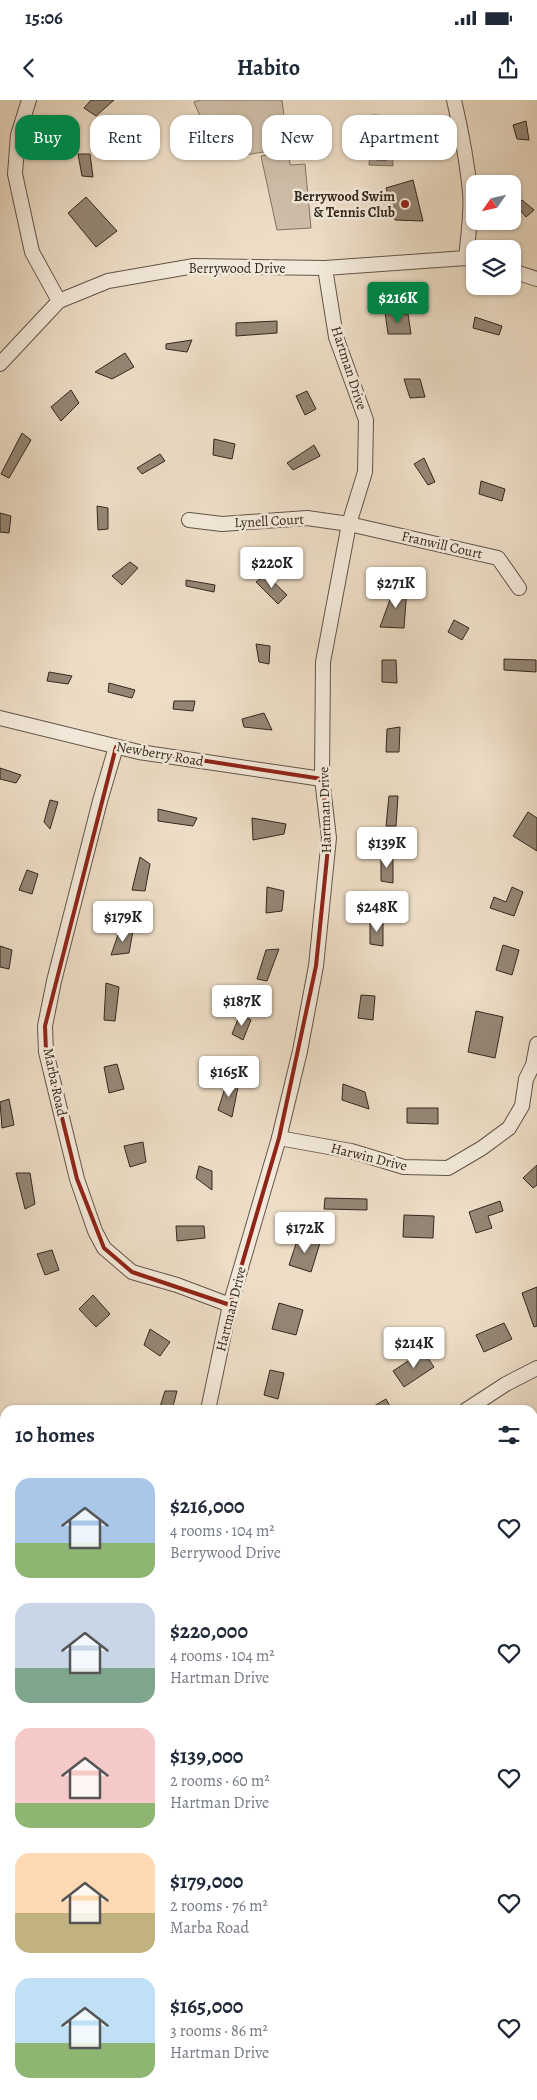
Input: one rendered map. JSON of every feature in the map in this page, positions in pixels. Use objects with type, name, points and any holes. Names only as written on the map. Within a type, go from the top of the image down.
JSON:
[{"type":"street","points":[[29,100],[18,135],[15,174],[32,252],[60,301]]},
{"type":"street","points":[[454,100],[470,193],[469,240]]},
{"type":"street","name":"Berrywood Drive","points":[[0,364],[60,301],[108,281],[194,266],[326,268],[466,259]]},
{"type":"street","name":"Hartman Drive","points":[[209,1405],[230,1305],[279,1138],[300,1051],[316,966],[329,838],[322,778],[323,662],[349,524],[365,472],[366,420],[336,337],[326,268]]},
{"type":"street","points":[[521,274],[537,279]]},
{"type":"street","name":"Lynell Court","points":[[190,520],[222,524],[307,518],[349,524]]},
{"type":"street","name":"Franwill Court","points":[[349,524],[498,558],[519,588]]},
{"type":"street","name":"Newberry Road","points":[[0,718],[116,747],[177,758],[322,778]]},
{"type":"street","name":"Marba Road","points":[[116,747],[100,801],[54,981],[45,1026],[46,1052],[77,1179],[95,1232],[104,1248],[132,1272],[177,1285],[230,1305]]},
{"type":"street","name":"Harwin Drive","points":[[279,1138],[351,1151],[404,1167],[448,1168],[482,1148],[509,1128],[522,1106],[526,1079],[533,1065],[537,1044]]},
{"type":"street","points":[[474,1405],[506,1384],[537,1368]]},
{"type":"highlighted area","points":[[116,747],[322,779],[329,838],[316,966],[279,1138],[230,1305],[132,1272],[104,1248],[77,1179],[46,1052],[45,1026]]},
{"type":"shaded area","points":[[201,100],[282,100],[284,115],[262,115],[262,152],[252,154],[252,115],[199,115],[194,102]]},
{"type":"shaded area","points":[[261,156],[262,160],[290,160],[290,165],[305,164],[311,228],[277,230]]},
{"type":"water","points":[[369,160],[393,160],[393,166],[369,165]]},
{"type":"building","points":[[91,100],[114,100],[97,115],[84,108]]},
{"type":"building","points":[[526,121],[529,140],[517,139],[513,125]]},
{"type":"building","points":[[80,154],[90,154],[93,177],[82,176]]},
{"type":"building","name":"Berrywood Swim & Tennis Club","points":[[413,180],[423,221],[395,220],[386,188]]},
{"type":"building","points":[[86,197],[117,231],[96,247],[68,213]]},
{"type":"building","points":[[521,201],[534,210],[526,217],[521,211]]},
{"type":"building","points":[[385,312],[408,314],[411,334],[388,334]]},
{"type":"building","points":[[475,317],[502,326],[499,335],[473,328]]},
{"type":"building","points":[[277,321],[277,333],[236,336],[236,323]]},
{"type":"building","points":[[192,340],[187,352],[166,349],[166,344]]},
{"type":"building","points":[[125,353],[134,367],[112,379],[95,372]]},
{"type":"building","points":[[404,379],[420,379],[425,397],[410,398]]},
{"type":"building","points":[[71,390],[79,403],[61,421],[51,407]]},
{"type":"building","points":[[307,391],[316,409],[305,415],[296,396]]},
{"type":"building","points":[[22,433],[31,440],[9,478],[1,474]]},
{"type":"building","points":[[214,439],[235,444],[232,459],[213,455]]},
{"type":"building","points":[[314,445],[320,456],[293,470],[287,463]]},
{"type":"building","points":[[160,454],[165,461],[142,474],[137,468]]},
{"type":"building","points":[[424,458],[435,482],[428,485],[414,464]]},
{"type":"building","points":[[481,481],[505,489],[502,501],[479,494]]},
{"type":"building","points":[[97,506],[108,508],[108,529],[98,530]]},
{"type":"building","points":[[0,513],[11,516],[9,533],[0,532]]},
{"type":"building","points":[[130,562],[138,568],[122,585],[112,576]]},
{"type":"building","points":[[266,575],[287,595],[278,604],[256,582]]},
{"type":"building","points":[[186,580],[215,585],[214,592],[186,586]]},
{"type":"building","points":[[395,586],[407,587],[404,628],[380,627]]},
{"type":"building","points":[[454,620],[469,628],[462,640],[448,632]]},
{"type":"building","points":[[256,644],[270,646],[269,664],[259,662]]},
{"type":"building","points":[[504,659],[536,660],[536,672],[504,670]]},
{"type":"building","points":[[382,660],[396,660],[397,683],[382,682]]},
{"type":"building","points":[[49,672],[72,676],[68,684],[47,681]]},
{"type":"building","points":[[109,683],[135,690],[132,698],[108,692]]},
{"type":"building","points":[[174,701],[195,701],[193,711],[173,709]]},
{"type":"building","points":[[264,713],[272,730],[244,727],[242,719]]},
{"type":"building","points":[[400,727],[399,752],[386,752],[387,729]]},
{"type":"building","points":[[0,768],[21,775],[16,783],[0,779]]},
{"type":"building","points":[[389,796],[398,796],[396,826],[386,826]]},
{"type":"building","points":[[50,800],[58,802],[50,829],[44,822]]},
{"type":"building","points":[[158,809],[197,818],[193,826],[158,821]]},
{"type":"building","points":[[528,812],[537,818],[537,851],[513,836]]},
{"type":"building","points":[[252,818],[286,824],[284,834],[253,840]]},
{"type":"building","points":[[381,856],[393,856],[393,883],[381,881]]},
{"type":"building","points":[[140,857],[150,864],[145,891],[132,890]]},
{"type":"building","points":[[27,870],[38,874],[32,894],[19,890]]},
{"type":"building","points":[[267,887],[284,891],[282,911],[266,913]]},
{"type":"building","points":[[512,887],[523,892],[514,916],[490,908],[494,897],[506,902]]},
{"type":"building","points":[[370,921],[383,922],[383,946],[370,944]]},
{"type":"building","points":[[120,929],[133,931],[129,953],[111,955]]},
{"type":"building","points":[[503,945],[519,950],[512,975],[496,970]]},
{"type":"building","points":[[0,946],[12,950],[9,969],[0,967]]},
{"type":"building","points":[[279,949],[267,981],[257,979],[266,950]]},
{"type":"building","points":[[106,983],[119,987],[115,1021],[104,1020]]},
{"type":"building","points":[[361,995],[375,996],[373,1020],[358,1018]]},
{"type":"building","points":[[476,1011],[503,1017],[495,1058],[468,1052]]},
{"type":"building","points":[[240,1014],[251,1020],[243,1040],[232,1034]]},
{"type":"building","points":[[117,1064],[124,1089],[109,1093],[104,1067]]},
{"type":"building","points":[[228,1079],[239,1082],[232,1117],[218,1110]]},
{"type":"building","points":[[343,1084],[365,1092],[369,1109],[342,1100]]},
{"type":"building","points":[[9,1099],[14,1125],[2,1128],[0,1102]]},
{"type":"building","points":[[407,1108],[438,1108],[438,1124],[407,1123]]},
{"type":"building","points":[[143,1142],[146,1162],[130,1167],[124,1146]]},
{"type":"building","points":[[537,1165],[537,1185],[533,1188],[523,1178]]},
{"type":"building","points":[[199,1166],[212,1171],[212,1190],[196,1178]]},
{"type":"building","points":[[16,1173],[30,1173],[35,1204],[25,1209]]},
{"type":"building","points":[[325,1198],[367,1199],[367,1210],[324,1209]]},
{"type":"building","points":[[500,1201],[503,1211],[488,1216],[492,1228],[476,1233],[469,1212]]},
{"type":"building","points":[[404,1215],[434,1216],[433,1238],[403,1237]]},
{"type":"building","points":[[176,1226],[204,1226],[205,1238],[177,1241]]},
{"type":"building","points":[[299,1235],[320,1243],[311,1272],[289,1265]]},
{"type":"building","points":[[52,1250],[59,1270],[45,1275],[37,1254]]},
{"type":"building","points":[[537,1287],[537,1326],[534,1327],[522,1293]]},
{"type":"building","points":[[93,1295],[110,1314],[96,1327],[79,1309]]},
{"type":"building","points":[[279,1303],[303,1310],[296,1335],[272,1329]]},
{"type":"building","points":[[504,1323],[512,1339],[484,1352],[476,1335]]},
{"type":"building","points":[[150,1329],[170,1342],[160,1356],[144,1345]]},
{"type":"building","points":[[423,1351],[434,1367],[404,1387],[393,1371]]},
{"type":"building","points":[[270,1370],[284,1373],[278,1399],[264,1395]]},
{"type":"building","points":[[165,1391],[177,1391],[173,1405],[161,1405]]},
{"type":"building","points":[[386,1399],[389,1405],[376,1405]]},
{"type":"place","name":"Berrywood Swim & Tennis Club","points":[[405,204]]}]
